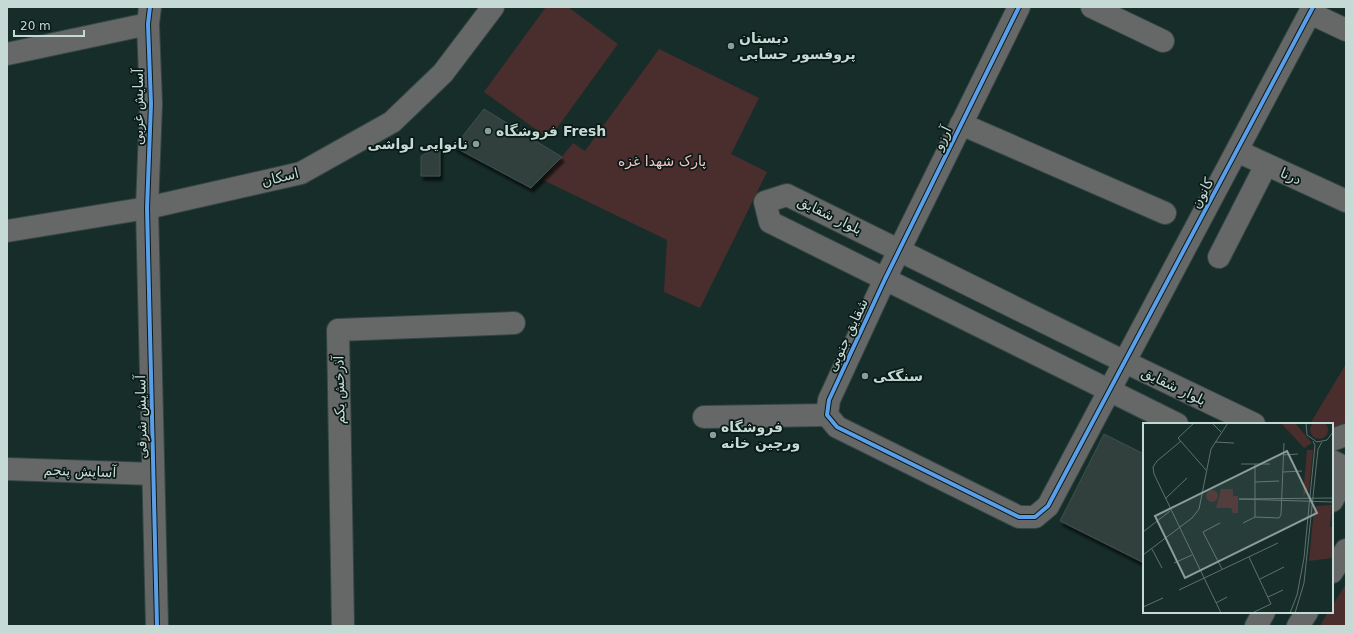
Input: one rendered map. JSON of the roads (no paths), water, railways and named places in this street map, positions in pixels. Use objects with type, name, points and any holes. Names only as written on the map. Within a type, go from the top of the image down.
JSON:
[{"type":"street","name":"اسکان","points":[[7,231],[147,208],[301,173],[392,122],[443,73],[493,7]]},
{"type":"street","name":"آرزو","points":[[886,278],[1019,7]]},
{"type":"street","points":[[1092,7],[1163,41]]},
{"type":"street","points":[[1312,10],[1346,30]]},
{"type":"street","name":"کانون","points":[[1110,390],[1312,10]]},
{"type":"street","name":"آسایش غربی","points":[[147,208],[151,104],[149,16]]},
{"type":"street","points":[[7,54],[149,16]]},
{"type":"street","points":[[961,124],[1165,213]]},
{"type":"street","name":"درنا","points":[[1237,151],[1346,201]]},
{"type":"street","points":[[1219,257],[1266,165]]},
{"type":"street","name":"بلوار شقایق","points":[[1175,423],[886,278],[770,222],[765,202],[788,195],[1125,362],[1252,423]]},
{"type":"street","name":"آسایش شرقی","points":[[147,208],[156,626]]},
{"type":"street","name":"شقایق جنوبی","points":[[828,408],[886,278]]},
{"type":"street","name":"آذرخش یکم","points":[[343,626],[338,330],[514,323]]},
{"type":"street","points":[[704,417],[828,408],[837,427],[1019,517],[1035,517],[1048,506],[1110,390]]},
{"type":"street","points":[[1333,440],[1346,435]]},
{"type":"street","points":[[1333,462],[1346,468]]},
{"type":"street","name":"آسایش پنجم","points":[[7,469],[153,474]]},
{"type":"street","points":[[1333,500],[1346,476]]},
{"type":"street","points":[[1333,503],[1346,510]]},
{"type":"street","points":[[1333,570],[1346,550]]},
{"type":"street","points":[[1333,574],[1346,566]]},
{"type":"street","points":[[1256,626],[1263,613]]},
{"type":"street","points":[[1298,626],[1306,613]]},
{"type":"place","name":"دبستان پروفسور حسابی","points":[[731,46]]},
{"type":"place","name":"فروشگاه Fresh","points":[[488,131]]},
{"type":"place","name":"نانوایی لواشی","points":[[476,144]]},
{"type":"place","name":"سنگکی","points":[[865,376]]},
{"type":"place","name":"فروشگاه ورچین خانه","points":[[713,435]]},
{"type":"park label","name":"پارک شهدا غزه","points":[[662,161]]}]
